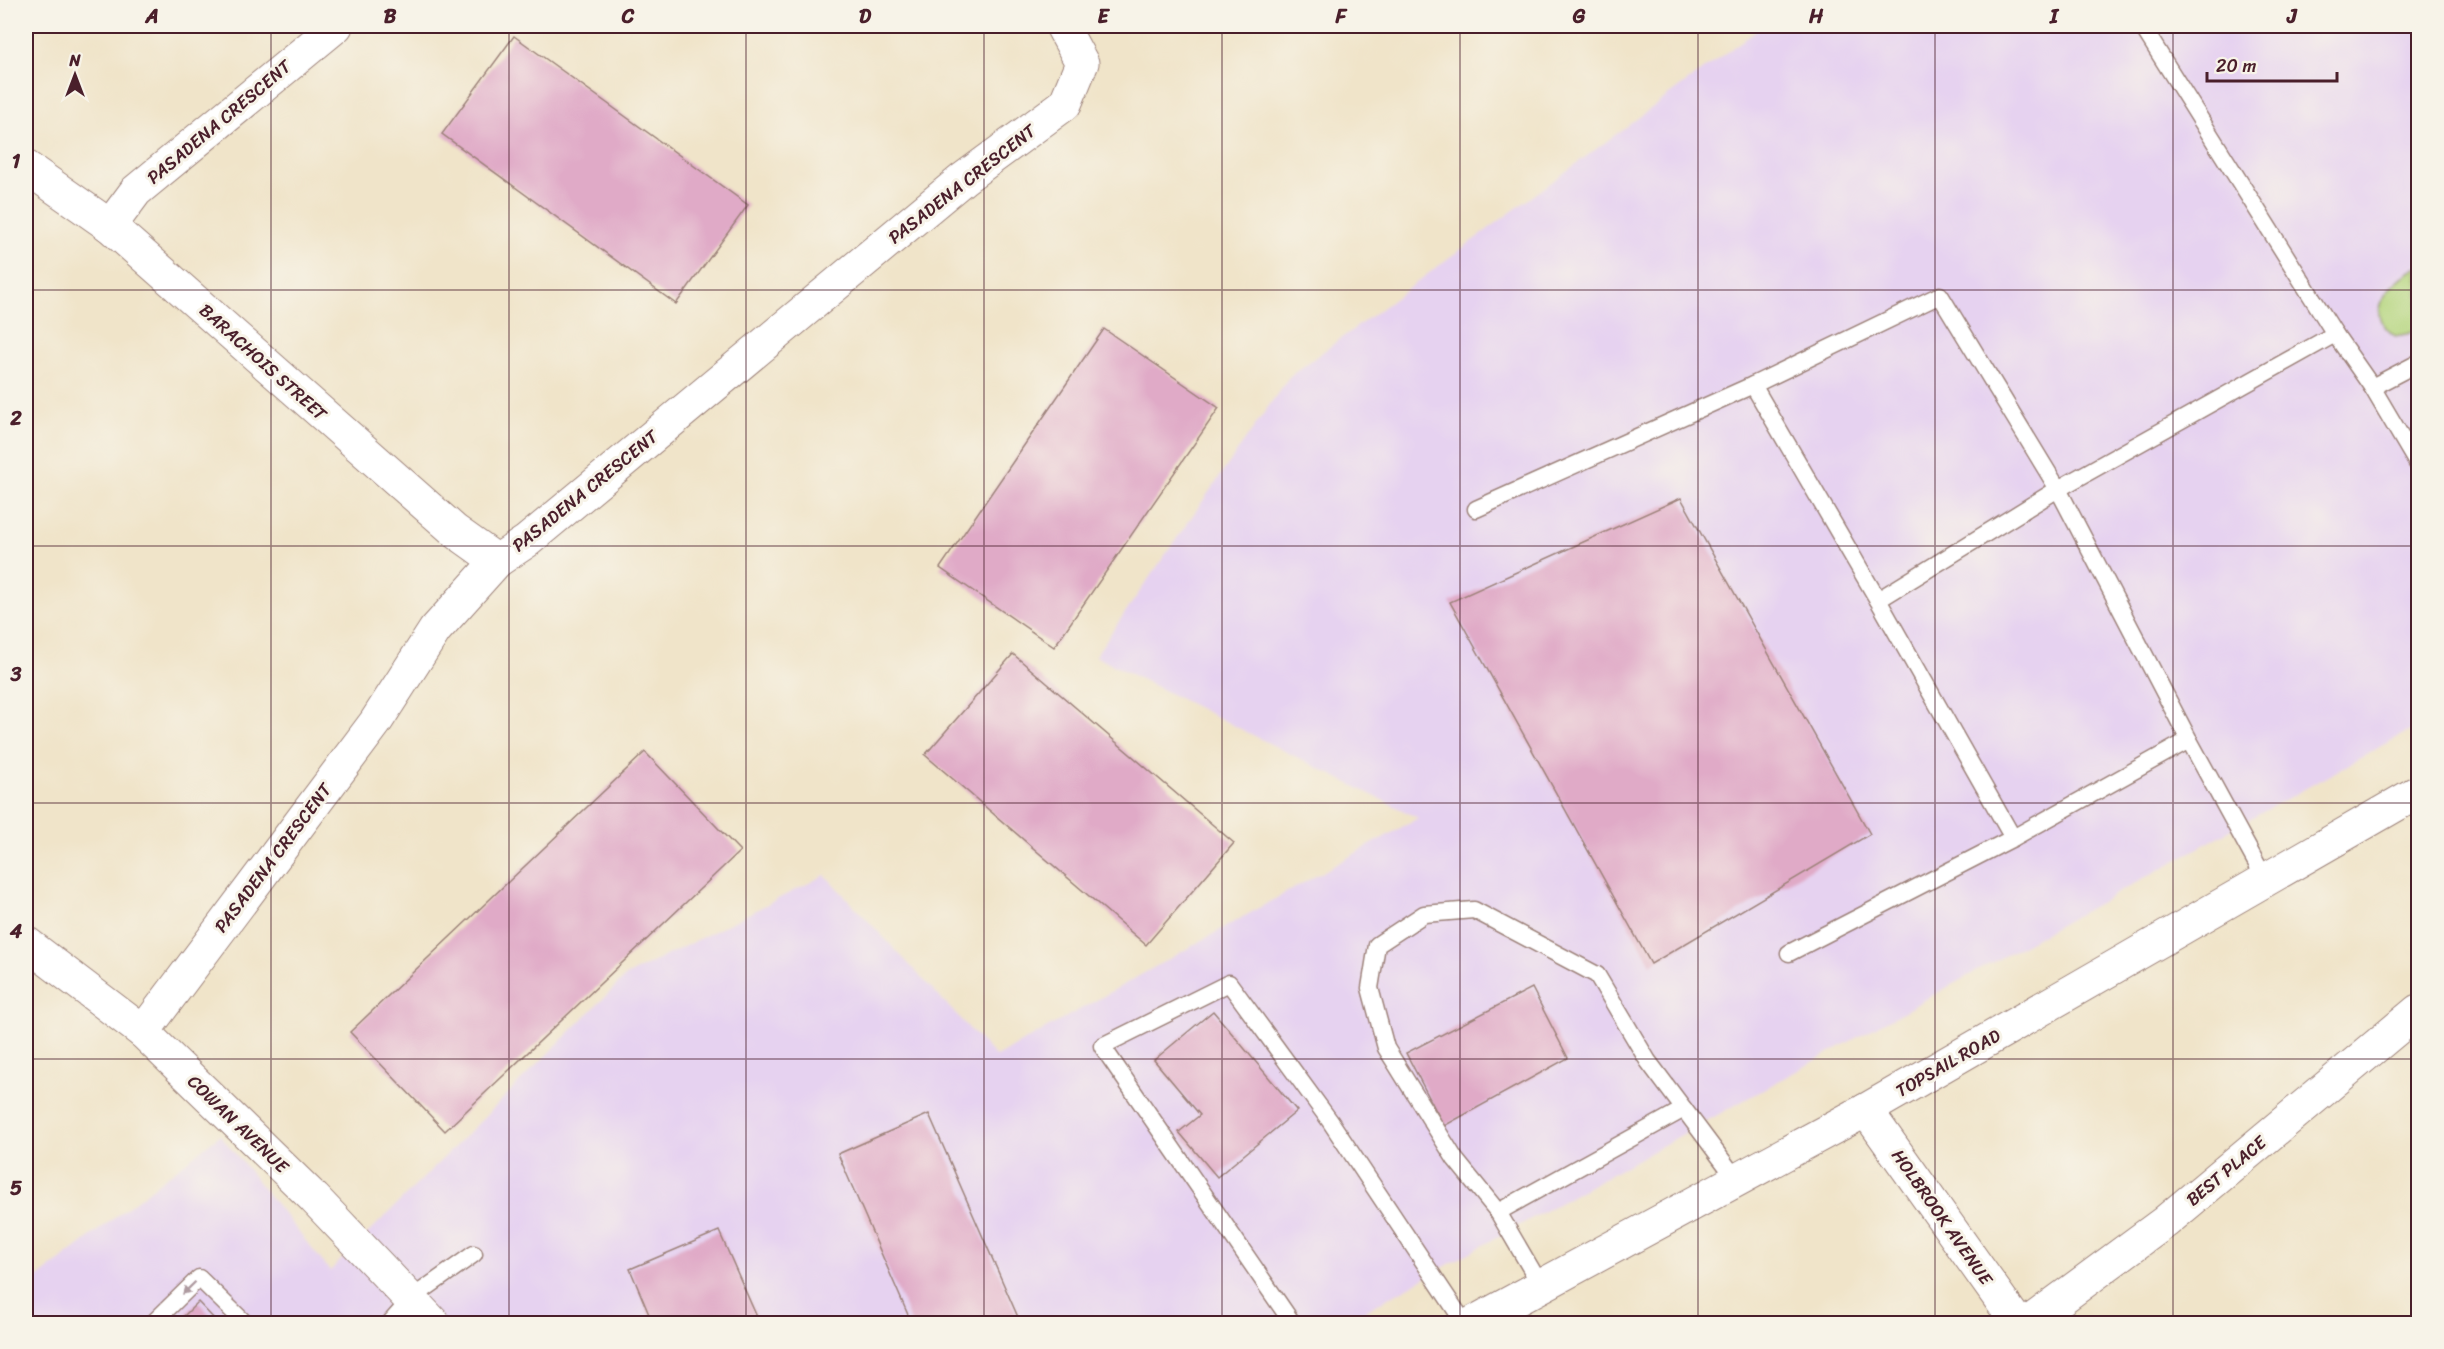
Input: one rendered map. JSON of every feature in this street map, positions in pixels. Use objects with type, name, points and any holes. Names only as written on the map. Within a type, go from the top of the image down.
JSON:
[{"type":"street","name":"PASADENA CRESCENT","points":[[110,226],[136,191],[336,26]]},
{"type":"street","name":"PASADENA CRESCENT","points":[[143,1032],[375,723],[435,630],[497,561],[527,541],[963,178],[1065,104],[1082,63],[1062,26]]},
{"type":"street","name":"BARACHOIS STREET","points":[[26,167],[110,226],[454,531],[497,561]]},
{"type":"street","name":"TOPSAIL ROAD","points":[[1471,1323],[1866,1110],[2418,792]]},
{"type":"street","name":"COWAN AVENUE","points":[[26,943],[143,1032],[314,1198],[434,1323]]},
{"type":"street","name":"BEST PLACE","points":[[2027,1323],[2165,1222],[2418,1011]]},
{"type":"street","name":"HOLBROOK AVENUE","points":[[1866,1110],[2018,1323]]},
{"type":"lane","points":[[2142,26],[2335,334],[2372,387],[2418,465]]},
{"type":"lane","points":[[1476,509],[1753,385],[1940,295],[2058,489],[2189,740],[2265,879]]},
{"type":"lane","points":[[1878,600],[2058,489],[2335,334]]},
{"type":"lane","points":[[2372,387],[2418,363]]},
{"type":"lane","points":[[1753,385],[2013,838]]},
{"type":"lane","points":[[1789,953],[2013,838],[2189,740]]},
{"type":"lane","points":[[1540,1284],[1498,1212],[1455,1159],[1386,1048],[1370,988],[1377,945],[1424,914],[1474,910],[1597,975],[1648,1061],[1737,1180]]},
{"type":"lane","points":[[1293,1323],[1102,1046],[1229,983],[1330,1120],[1465,1323]]},
{"type":"lane","points":[[1498,1212],[1684,1109]]},
{"type":"lane","points":[[389,1323],[412,1298],[474,1254]]},
{"type":"lane","points":[[152,1323],[199,1278],[246,1323]]},
{"type":"shaded area","points":[[1762,26],[2418,26],[2418,726],[1343,1323],[26,1324],[26,1287],[220,1135],[330,1271],[626,976],[825,875],[996,1057],[1418,818],[1095,656],[1289,377]]},
{"type":"green space","points":[[2418,267],[2418,329],[2395,336],[2385,326],[2380,307],[2390,288]]},
{"type":"building","points":[[514,36],[748,205],[676,304],[442,134]]},
{"type":"building","points":[[1104,329],[1219,408],[1054,647],[940,568]]},
{"type":"building","points":[[1681,498],[1870,834],[1651,964],[1450,602]]},
{"type":"building","points":[[1013,654],[1234,843],[1146,945],[925,755]]},
{"type":"building","points":[[645,752],[740,851],[445,1131],[350,1032]]},
{"type":"building","points":[[1532,988],[1568,1058],[1444,1126],[1406,1053]]},
{"type":"building","points":[[1213,1011],[1297,1111],[1217,1177],[1179,1132],[1200,1115],[1154,1060]]},
{"type":"building","points":[[929,1114],[1021,1324],[912,1324],[838,1154]]},
{"type":"building","points":[[719,1231],[760,1324],[653,1324],[630,1269]]},
{"type":"building","points":[[198,1302],[219,1324],[176,1324]]}]
